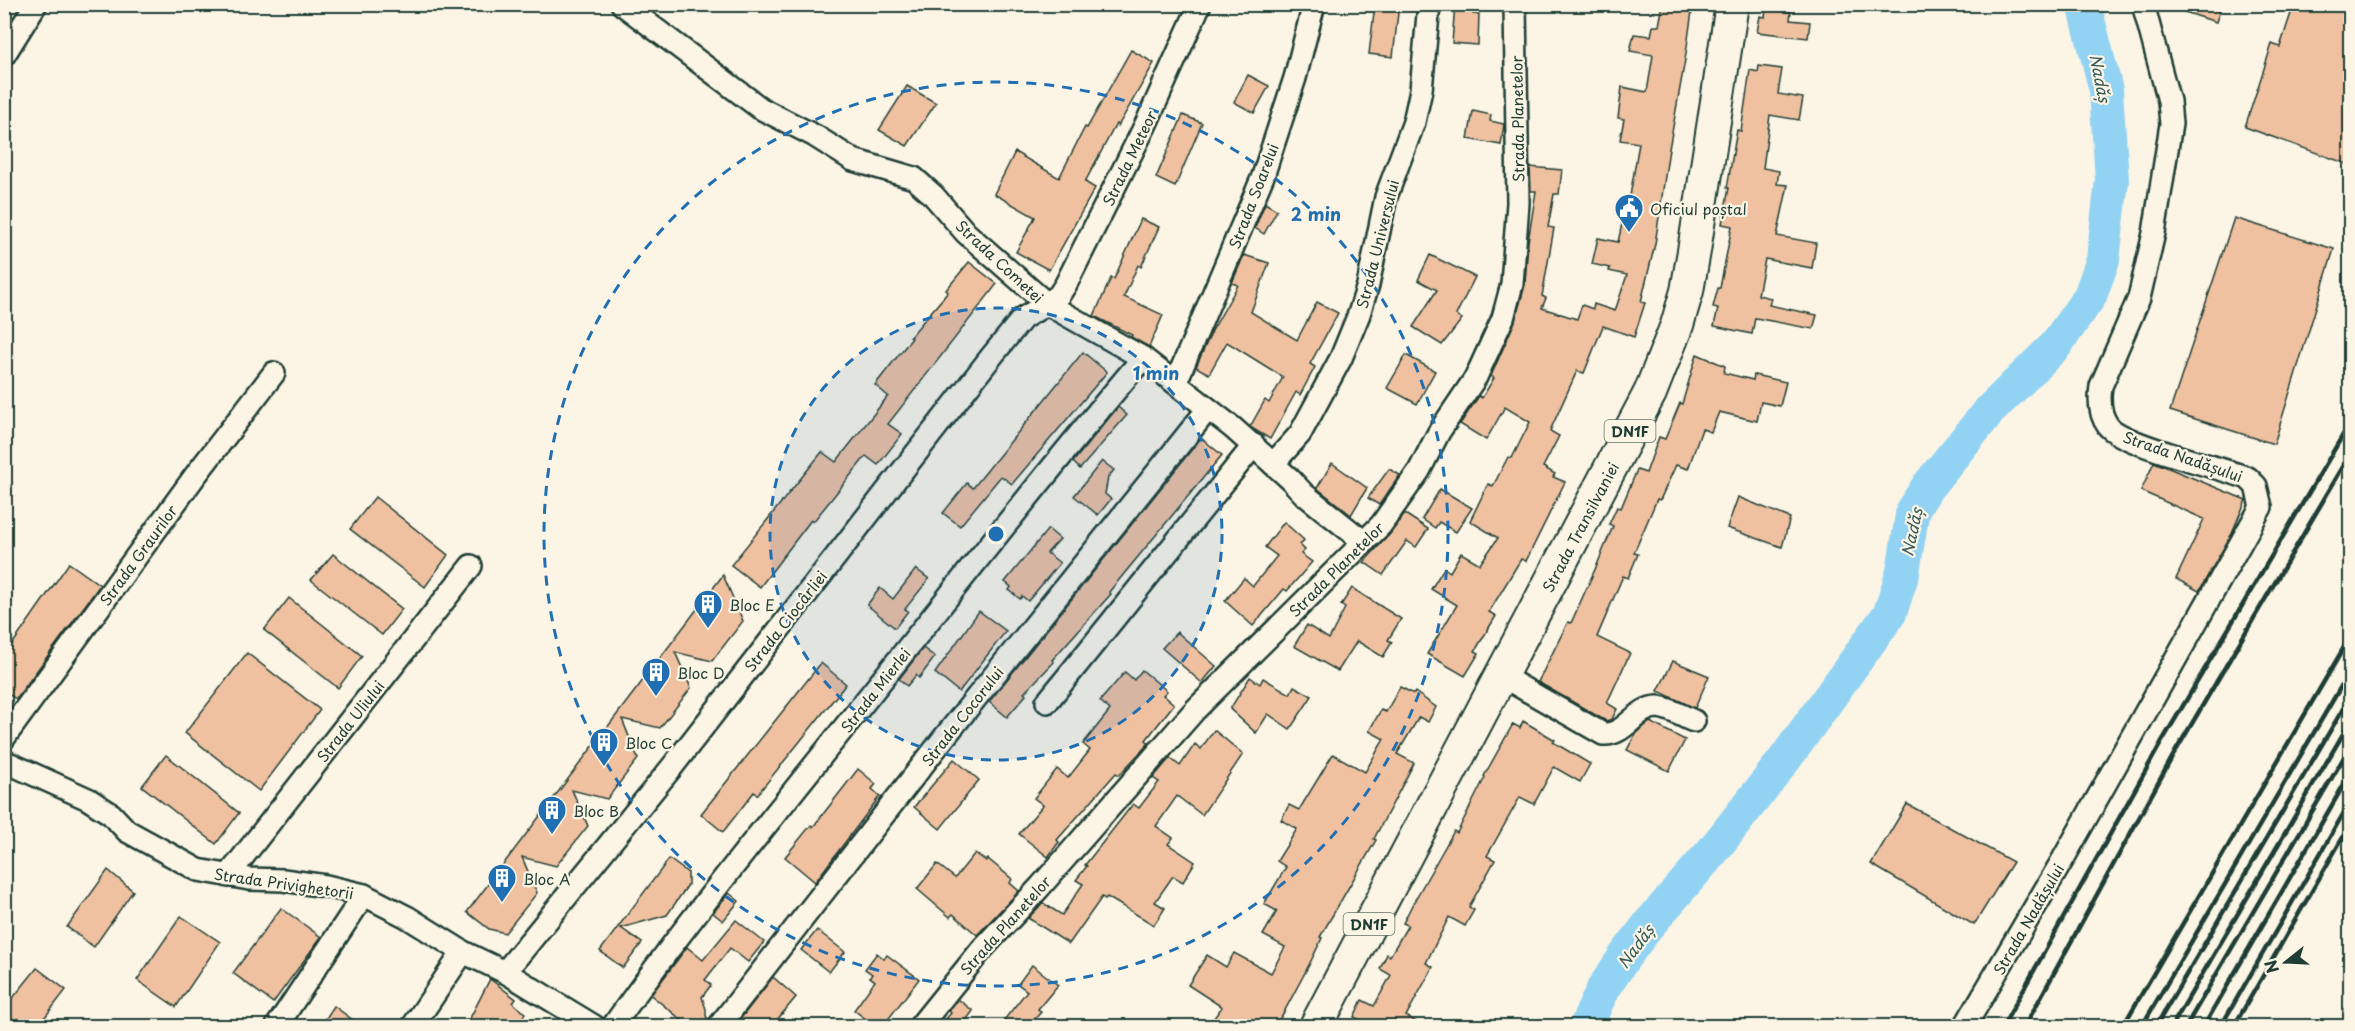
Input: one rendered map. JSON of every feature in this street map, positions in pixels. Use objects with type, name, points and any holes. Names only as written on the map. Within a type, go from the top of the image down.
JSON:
[{"type":"main road","name":"Strada Transilvaniei","points":[[1316,1026],[1422,821],[1650,393],[1677,325],[1687,291],[1732,4]]},
{"type":"street","points":[[4,55],[36,4]]},
{"type":"street","name":"Strada Cometei","points":[[622,4],[760,108],[815,136],[853,160],[914,178],[933,195],[973,239],[1047,304],[1143,358],[1176,382],[1254,445],[1304,495],[1364,542]]},
{"type":"street","name":"Strada Meteor","points":[[1047,304],[1059,295],[1066,284],[1100,219],[1200,4]]},
{"type":"street","name":"Strada Soarelui","points":[[1176,382],[1263,176],[1295,78],[1314,4]]},
{"type":"street","name":"Strada Universului","points":[[1274,464],[1300,434],[1341,358],[1359,314],[1368,285],[1386,196],[1414,122],[1421,90],[1429,4]]},
{"type":"street","name":"Strada Planetelor","points":[[920,1026],[982,948],[1039,888],[1195,710],[1381,525],[1419,471],[1439,432],[1476,377],[1503,318],[1512,284],[1518,203],[1515,4]]},
{"type":"street","name":"Strada Nadășului","points":[[1965,1026],[2068,850],[2261,507],[2256,486],[2248,478],[2129,441],[2109,428],[2102,416],[2099,399],[2101,386],[2139,298],[2146,271],[2171,124],[2169,101],[2143,4]]},
{"type":"street","name":"Strada Ciocârliei","points":[[505,972],[665,776],[991,357],[1023,318],[1047,304]]},
{"type":"street","name":"Strada Mierlei","points":[[613,1026],[739,861],[1008,521],[1074,438],[1143,358]]},
{"type":"street","name":"Strada Graurilor","points":[[4,738],[195,476],[274,373]]},
{"type":"street","name":"Strada Cocorului","points":[[719,1026],[943,739],[1208,409]]},
{"type":"street","points":[[1047,702],[1254,445]]},
{"type":"street","name":"Strada Uliului","points":[[228,876],[471,566]]},
{"type":"street","points":[[1500,675],[1604,734],[1616,733],[1640,714],[1655,707],[1694,721]]},
{"type":"street","name":"Strada Privighetorii","points":[[4,761],[88,799],[111,814],[127,831],[198,870],[228,876],[326,886],[364,895],[463,952],[505,972],[594,1026]]},
{"type":"street","points":[[277,1026],[364,895]]},
{"type":"street","points":[[413,1026],[463,952]]},
{"type":"building","points":[[1375,4],[1399,4],[1393,57],[1369,54]]},
{"type":"building","points":[[1455,4],[1474,4],[1473,14],[1479,14],[1478,45],[1452,43]]},
{"type":"building","points":[[1663,4],[1693,4],[1655,244],[1641,302],[1645,303],[1634,337],[1603,326],[1584,373],[1577,371],[1550,431],[1559,436],[1543,467],[1555,474],[1553,477],[1565,482],[1526,561],[1521,559],[1489,612],[1496,616],[1475,651],[1479,653],[1465,676],[1427,654],[1457,605],[1431,589],[1444,568],[1450,572],[1461,553],[1480,564],[1498,538],[1470,521],[1488,484],[1493,486],[1508,457],[1512,458],[1530,422],[1505,407],[1486,440],[1460,424],[1479,396],[1482,398],[1494,378],[1491,376],[1515,321],[1525,285],[1528,242],[1536,191],[1531,191],[1530,167],[1562,170],[1559,194],[1554,194],[1548,227],[1554,228],[1542,296],[1546,298],[1542,308],[1577,319],[1582,305],[1593,309],[1594,304],[1615,311],[1627,275],[1592,264],[1598,238],[1618,242],[1627,201],[1629,202],[1639,143],[1620,140],[1624,119],[1618,118],[1622,87],[1647,92],[1653,55],[1630,51],[1634,34],[1651,36],[1653,26],[1659,26]]},
{"type":"building","points":[[2172,4],[2222,4],[2216,22],[2172,8]]},
{"type":"building","points":[[2294,4],[2350,4],[2350,165],[2245,127],[2272,44],[2280,47]]},
{"type":"building","points":[[1766,9],[1791,12],[1790,20],[1810,22],[1808,38],[1757,32],[1760,16],[1765,17]]},
{"type":"building","points":[[1131,50],[1154,63],[1118,126],[1116,124],[1085,182],[1095,188],[1049,270],[1016,252],[1035,217],[994,194],[1015,152],[1059,178],[1085,127],[1087,128]]},
{"type":"building","points":[[1759,66],[1782,69],[1778,94],[1803,98],[1799,120],[1770,115],[1763,168],[1779,171],[1777,184],[1788,185],[1777,236],[1816,243],[1812,268],[1765,259],[1758,295],[1771,298],[1769,305],[1817,315],[1813,329],[1755,318],[1752,334],[1714,326],[1718,308],[1713,307],[1718,288],[1720,288],[1732,226],[1722,224],[1737,130],[1741,131],[1750,70],[1758,72]]},
{"type":"building","points":[[1248,75],[1269,86],[1254,113],[1234,102]]},
{"type":"building","points":[[907,86],[936,103],[907,146],[879,130]]},
{"type":"building","points":[[1473,111],[1491,115],[1490,121],[1504,124],[1501,145],[1468,139]]},
{"type":"building","points":[[1183,115],[1202,123],[1175,187],[1156,178]]},
{"type":"building","points":[[1265,203],[1277,210],[1264,234],[1255,228]]},
{"type":"building","points":[[2234,218],[2334,249],[2274,444],[2170,411]]},
{"type":"building","points":[[1141,219],[1159,227],[1124,297],[1163,315],[1149,347],[1131,337],[1132,335],[1094,316],[1111,278],[1114,279]]},
{"type":"building","points":[[1244,255],[1269,263],[1251,312],[1297,340],[1317,302],[1338,313],[1310,364],[1315,367],[1300,395],[1296,392],[1270,439],[1250,427],[1265,400],[1269,403],[1283,377],[1227,342],[1209,374],[1196,367],[1212,331],[1238,285],[1232,283]]},
{"type":"building","points":[[1430,255],[1475,277],[1456,315],[1462,319],[1442,345],[1413,327],[1437,290],[1418,280]]},
{"type":"building","points":[[969,262],[997,284],[888,424],[902,434],[878,465],[866,456],[813,522],[811,520],[760,587],[731,565],[822,452],[836,462],[888,396],[875,385]]},
{"type":"building","points":[[1083,352],[1107,372],[1012,484],[1001,476],[960,526],[943,513],[967,483],[973,488]]},
{"type":"building","points":[[1697,354],[1725,366],[1724,373],[1753,380],[1754,375],[1786,382],[1780,406],[1761,402],[1757,421],[1719,412],[1711,432],[1702,429],[1688,469],[1676,465],[1660,500],[1657,499],[1634,553],[1638,554],[1628,578],[1623,576],[1597,637],[1630,653],[1607,703],[1617,709],[1612,719],[1606,721],[1538,682],[1568,622],[1571,623],[1613,526],[1609,524],[1617,507],[1621,508],[1637,470],[1646,473],[1659,437],[1665,439],[1680,403],[1682,404]]},
{"type":"building","points":[[1406,355],[1435,371],[1417,404],[1387,388]]},
{"type":"building","points":[[1118,407],[1127,415],[1080,469],[1073,462]]},
{"type":"building","points":[[1201,438],[1222,455],[1109,592],[1111,594],[1052,660],[1054,662],[1024,693],[1026,695],[1007,717],[989,702]]},
{"type":"building","points":[[1102,461],[1114,470],[1108,477],[1105,494],[1111,499],[1098,515],[1074,496]]},
{"type":"building","points":[[2154,462],[2246,500],[2231,535],[2199,591],[2176,579],[2204,519],[2141,491]]},
{"type":"building","points":[[1332,463],[1367,488],[1351,515],[1317,488]]},
{"type":"building","points":[[1389,469],[1400,475],[1379,505],[1368,498]]},
{"type":"building","points":[[1440,489],[1472,508],[1456,532],[1439,522],[1435,528],[1422,519]]},
{"type":"building","points":[[375,497],[448,555],[425,587],[350,529]]},
{"type":"building","points":[[1738,497],[1790,518],[1782,547],[1727,528]]},
{"type":"building","points":[[1405,514],[1428,529],[1416,547],[1407,541],[1383,575],[1364,562]]},
{"type":"building","points":[[1284,522],[1304,540],[1300,545],[1305,550],[1301,554],[1312,562],[1287,591],[1284,589],[1253,626],[1225,601],[1244,578],[1253,586],[1277,556],[1265,547]]},
{"type":"building","points":[[1048,529],[1060,539],[1047,553],[1060,563],[1028,601],[1022,596],[1020,599],[1009,590],[1011,587],[1005,582]]},
{"type":"building","points":[[333,554],[402,609],[382,635],[311,580]]},
{"type":"building","points":[[69,563],[100,585],[16,699],[4,691],[4,656]]},
{"type":"building","points":[[916,569],[929,579],[905,609],[908,611],[895,628],[867,605],[880,588],[893,599]]},
{"type":"building","points":[[723,575],[743,621],[712,661],[675,652],[691,688],[660,728],[622,719],[638,759],[607,799],[572,790],[588,826],[556,866],[522,857],[537,893],[505,933],[489,929],[467,912]]},
{"type":"building","points":[[1352,588],[1401,619],[1388,640],[1392,642],[1383,657],[1357,641],[1338,671],[1294,646],[1307,625],[1329,639],[1345,608],[1341,605]]},
{"type":"building","points":[[289,598],[362,656],[338,688],[264,630]]},
{"type":"building","points":[[979,611],[1006,631],[959,692],[935,673]]},
{"type":"building","points":[[1177,632],[1216,666],[1202,683],[1162,648]]},
{"type":"building","points":[[923,648],[935,657],[919,678],[916,675],[907,686],[899,679]]},
{"type":"building","points":[[247,653],[320,710],[259,791],[185,733]]},
{"type":"building","points":[[1673,661],[1709,676],[1695,708],[1658,691]]},
{"type":"building","points":[[821,663],[846,684],[757,795],[754,792],[723,832],[701,814]]},
{"type":"building","points":[[1142,670],[1167,691],[1163,695],[1174,704],[1146,740],[1149,743],[1119,775],[1116,773],[1057,840],[1059,842],[1048,857],[1019,834],[1043,805],[1034,798],[1057,769],[1068,778],[1090,750],[1083,744],[1110,710],[1100,701],[1125,672],[1134,680]]},
{"type":"building","points":[[1250,677],[1260,684],[1263,678],[1290,694],[1294,686],[1312,696],[1290,729],[1268,714],[1256,733],[1230,709]]},
{"type":"building","points":[[1400,687],[1414,694],[1415,692],[1436,707],[1428,722],[1419,717],[1397,754],[1414,763],[1374,839],[1376,840],[1320,937],[1322,938],[1284,1012],[1275,1026],[1208,1026],[1222,1007],[1188,985],[1207,955],[1226,967],[1234,953],[1271,973],[1285,947],[1263,935],[1277,911],[1264,904],[1286,867],[1277,861],[1297,829],[1281,820],[1289,805],[1299,810],[1333,754],[1365,772],[1384,739],[1369,731],[1381,710],[1386,712]]},
{"type":"building","points":[[1523,721],[1590,764],[1580,782],[1554,767],[1534,804],[1520,797],[1487,856],[1495,860],[1469,907],[1474,910],[1465,926],[1449,917],[1426,963],[1433,967],[1406,1016],[1423,1026],[1372,1026],[1354,1017],[1362,1000],[1374,1006],[1391,975],[1380,969],[1387,954],[1390,956],[1408,925],[1403,923],[1412,905],[1454,831],[1457,833],[1484,776],[1513,724],[1520,728]]},
{"type":"building","points":[[1650,722],[1685,740],[1669,771],[1627,750],[1636,733]]},
{"type":"building","points":[[1214,730],[1243,754],[1202,815],[1177,796],[1156,826],[1173,838],[1168,844],[1195,862],[1183,882],[1173,876],[1155,902],[1165,908],[1154,925],[1107,897],[1105,899],[1102,897],[1069,944],[1028,918],[1043,903],[1062,915],[1083,884],[1076,880],[1087,866],[1085,865],[1133,804],[1139,808],[1159,782],[1153,778],[1170,758],[1180,766],[1195,744],[1201,749]]},
{"type":"building","points":[[166,755],[239,813],[216,844],[142,786]]},
{"type":"building","points":[[954,759],[979,780],[940,829],[914,807]]},
{"type":"building","points":[[858,769],[876,784],[872,789],[880,796],[815,882],[785,857],[811,825],[813,827]]},
{"type":"building","points":[[1907,804],[2013,862],[1974,925],[1871,864]]},
{"type":"building","points":[[975,853],[986,861],[988,859],[1012,879],[1010,883],[1019,891],[977,935],[953,914],[950,917],[917,889],[937,864],[955,878]]},
{"type":"building","points":[[669,859],[688,873],[688,885],[667,915],[621,928],[642,943],[623,968],[600,951]]},
{"type":"building","points":[[108,870],[133,891],[94,947],[67,927]]},
{"type":"building","points":[[729,893],[739,901],[723,921],[713,913]]},
{"type":"building","points":[[281,908],[321,937],[273,1003],[233,973]]},
{"type":"building","points":[[181,916],[220,942],[176,1007],[137,980]]},
{"type":"building","points":[[736,920],[764,942],[748,962],[730,948],[705,980],[711,985],[702,997],[708,1019],[707,1026],[689,1026],[651,995],[687,947],[703,960]]},
{"type":"building","points":[[817,930],[845,952],[829,972],[801,950]]},
{"type":"building","points":[[877,953],[884,959],[887,955],[919,979],[883,1026],[875,1026],[854,1010],[875,981],[870,977],[872,974],[865,969]]},
{"type":"building","points":[[1032,965],[1058,985],[1038,1009],[1041,1012],[1029,1026],[1012,1026],[1004,1020],[1027,991],[1018,984]]},
{"type":"building","points":[[37,968],[66,990],[38,1026],[4,1026],[4,1009]]},
{"type":"building","points":[[773,977],[796,997],[772,1026],[735,1026]]},
{"type":"building","points":[[490,979],[516,999],[513,1003],[525,1013],[518,1026],[466,1026]]},
{"type":"building","points":[[958,999],[973,1011],[962,1026],[940,1026],[951,1013],[949,1011]]},
{"type":"building","points":[[334,1006],[361,1026],[321,1026]]},
{"type":"waterway","name":"Nadăș","points":[[1586,1026],[1603,989],[1625,956],[1650,923],[1711,853],[1785,759],[1890,613],[1903,572],[1913,509],[1928,486],[1989,411],[2055,346],[2090,296],[2103,260],[2112,180],[2106,90],[2084,4]]},
{"type":"railway","points":[[2003,1026],[2161,743],[2350,423]]},
{"type":"railway","points":[[2025,1026],[2174,754],[2350,455]]},
{"type":"railway","points":[[2123,1026],[2350,637]]},
{"type":"railway","points":[[2142,1026],[2350,671]]},
{"type":"railway","points":[[2156,1026],[2350,697]]},
{"type":"railway","points":[[2172,1026],[2350,722]]},
{"type":"railway","points":[[2186,1026],[2350,747]]},
{"type":"railway","points":[[2204,1026],[2350,774]]},
{"type":"railway","points":[[2221,1026],[2350,802]]},
{"type":"railway","points":[[2234,1026],[2350,825]]},
{"type":"place","name":"Oficiul poștal","points":[[1629,234]]},
{"type":"place","name":"Bloc E","points":[[708,630]]},
{"type":"place","name":"Bloc D","points":[[656,698]]},
{"type":"place","name":"Bloc C","points":[[604,768]]},
{"type":"place","name":"Bloc B","points":[[552,836]]},
{"type":"place","name":"Bloc A","points":[[502,904]]}]
